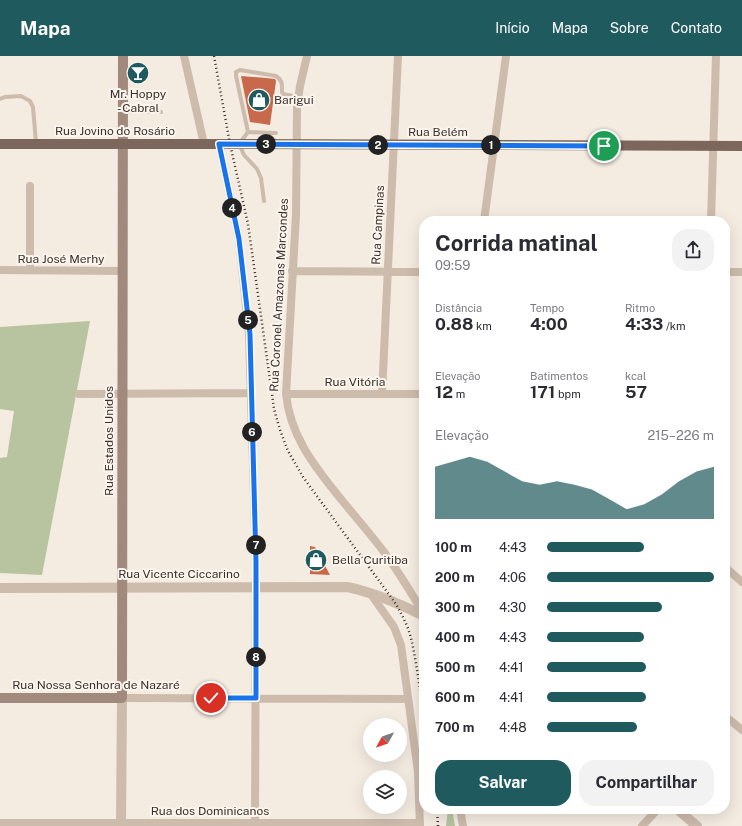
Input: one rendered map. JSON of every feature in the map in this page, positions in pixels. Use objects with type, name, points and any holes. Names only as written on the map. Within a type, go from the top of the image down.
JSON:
[{"type":"main road","name":"Rua Estados Unidos","points":[[122,698],[123,56]]},
{"type":"main road","name":"Rua Jovino do Rosário","points":[[0,144],[234,144]]},
{"type":"main road","name":"Rua Belém","points":[[234,144],[742,146]]},
{"type":"main road","name":"Rua Nossa Senhora de Nazaré","points":[[0,698],[122,698]]},
{"type":"street","points":[[184,56],[204,144]]},
{"type":"street","name":"Rua Coronel Amazonas Marcondes","points":[[307,56],[298,97],[296,215],[286,394],[289,412],[292,424],[302,446],[319,471],[394,566],[419,607]]},
{"type":"street","name":"Rua Campinas","points":[[382,394],[398,56]]},
{"type":"street","points":[[485,216],[506,56]]},
{"type":"street","points":[[711,216],[716,56]]},
{"type":"street","points":[[219,144],[239,239],[250,334],[256,562],[255,824]]},
{"type":"street","points":[[30,186],[30,270]]},
{"type":"street","name":"Rua José Merhy","points":[[0,270],[122,271]]},
{"type":"street","points":[[292,271],[419,272]]},
{"type":"street","points":[[730,272],[742,272]]},
{"type":"street","points":[[78,394],[251,393]]},
{"type":"street","name":"Rua Vitória","points":[[286,394],[419,394]]},
{"type":"street","points":[[730,571],[742,582]]},
{"type":"street","name":"Rua Vicente Ciccarino","points":[[0,588],[347,587],[370,593],[419,613]]},
{"type":"street","points":[[370,593],[394,627],[402,645],[418,772],[419,798]]},
{"type":"street","name":"Rua Nossa Senhora de Nazaré","points":[[122,698],[408,699]]},
{"type":"street","name":"Rua Estados Unidos","points":[[122,698],[122,824]]},
{"type":"street","points":[[730,720],[742,730]]},
{"type":"street","points":[[420,814],[420,825]]},
{"type":"street","points":[[461,814],[463,826]]},
{"type":"street","points":[[642,826],[653,814]]},
{"type":"street","points":[[683,814],[697,826]]},
{"type":"street","name":"Rua dos Dominicanos","points":[[0,823],[420,825]]},
{"type":"lane","points":[[248,132],[236,72],[240,70],[276,76],[282,82],[283,94],[298,97]]},
{"type":"lane","points":[[0,99],[5,97],[21,96],[30,101],[33,107],[36,144]]},
{"type":"lane","points":[[123,111],[160,112]]},
{"type":"lane","points":[[264,201],[261,178],[257,169],[234,144],[248,132],[276,133]]},
{"type":"lane","points":[[268,133],[278,144]]},
{"type":"green space","points":[[90,321],[42,575],[0,573],[0,458],[7,457],[14,411],[0,409],[0,327]]},
{"type":"green space","points":[[447,814],[453,814],[455,826],[446,826]]},
{"type":"building","name":"Barigui","points":[[241,76],[275,79],[276,81],[270,125],[250,122]]},
{"type":"building","name":"Bella Curitiba","points":[[310,546],[315,547],[330,575],[310,574]]},
{"type":"railway","points":[[214,56],[230,144],[248,224],[274,409],[280,430],[288,451],[303,477],[396,604],[403,616],[410,634],[419,685]]},
{"type":"railway","points":[[437,814],[438,826]]},
{"type":"place","name":"Mr. Hoppy - Cabral","points":[[138,73]]},
{"type":"place","name":"Barigui","points":[[259,100]]},
{"type":"place","name":"Bella Curitiba","points":[[316,560]]},
{"type":"route","points":[[211,698],[256,698],[256,562],[250,334],[239,239],[219,144],[604,146]]}]
